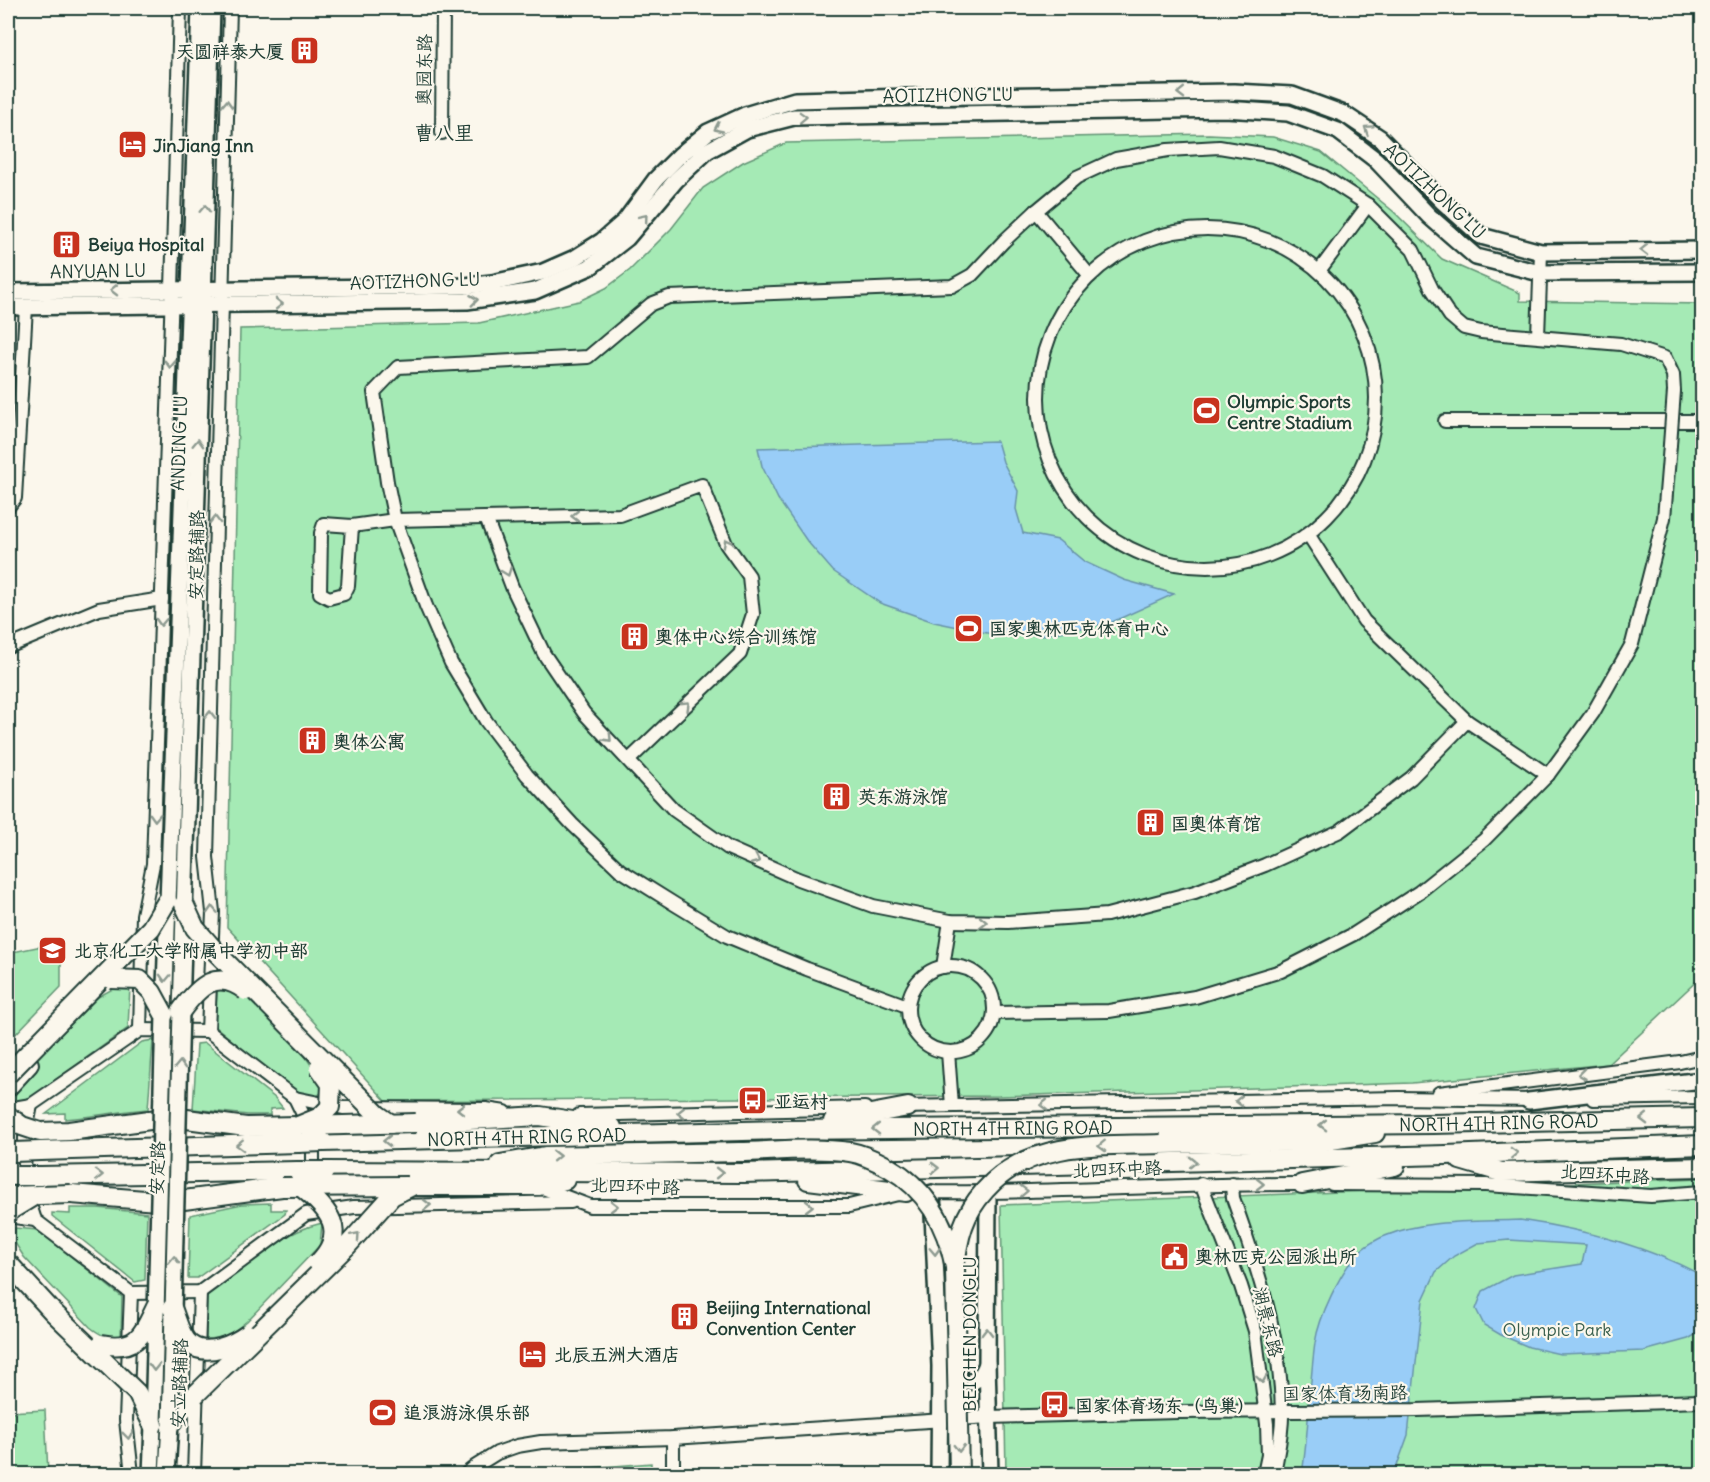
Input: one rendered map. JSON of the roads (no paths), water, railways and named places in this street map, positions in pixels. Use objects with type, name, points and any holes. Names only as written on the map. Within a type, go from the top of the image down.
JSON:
[{"type":"highway","points":[[8,1074],[176,902],[216,952],[378,1115],[391,1124]]},
{"type":"highway","points":[[8,1087],[111,979],[140,980],[173,1013],[207,983],[222,980],[236,983],[264,1007],[331,1084],[330,1107],[298,1135]]},
{"type":"highway","points":[[785,1130],[908,1107]]},
{"type":"highway","points":[[8,1116],[22,1126],[40,1132]]},
{"type":"highway","points":[[10,1152],[298,1135],[391,1124],[540,1116],[664,1134]]},
{"type":"highway","points":[[8,1132],[69,1131],[172,1118],[246,1127],[278,1127],[298,1135]]},
{"type":"highway","name":"NORTH 4TH RING ROAD","points":[[298,1135],[323,1142],[785,1130],[1433,1124],[1702,1118]]},
{"type":"highway","points":[[954,1267],[958,1240],[966,1216],[978,1197],[1004,1172],[1034,1156],[1071,1148],[1161,1144],[1325,1142],[1433,1124]]},
{"type":"highway","name":"NORTH 4TH RING ROAD","points":[[300,1179],[324,1171],[743,1173],[1446,1155],[1702,1145]]},
{"type":"highway","points":[[457,1172],[545,1156],[824,1150],[852,1152],[876,1160],[897,1172],[916,1186],[930,1203],[950,1244],[954,1267],[959,1474]]},
{"type":"highway","points":[[1302,1184],[1446,1155],[1501,1172],[1702,1167]]},
{"type":"highway","points":[[12,1177],[300,1179],[412,1186],[538,1186],[596,1173]]},
{"type":"highway","points":[[743,1173],[906,1192]]},
{"type":"highway","points":[[8,1251],[93,1341],[116,1347],[131,1344],[142,1336],[164,1307],[191,1345],[206,1349],[221,1348],[238,1341],[255,1329],[329,1253],[333,1228],[330,1215],[300,1179]]},
{"type":"highway","points":[[8,1196],[70,1194],[170,1202],[282,1187],[300,1179]]},
{"type":"highway","points":[[8,1263],[52,1311],[137,1393],[161,1425],[195,1395],[347,1246],[392,1196],[412,1186]]},
{"type":"highway","points":[[8,1216],[9,1211],[33,1196]]},
{"type":"main road","name":"ANDING LU","points":[[185,879],[196,305],[195,153],[200,8]]},
{"type":"main road","name":"ANDING LU","points":[[196,289],[212,8]]},
{"type":"main road","name":"AOTIZHONG LU","points":[[196,289],[465,285],[492,283],[543,272],[575,258],[602,241],[625,220],[657,179],[680,155],[708,132],[745,115],[795,100],[1226,92],[1292,95],[1344,114],[1380,138],[1443,202],[1481,236],[1541,252],[1702,249]]},
{"type":"main road","name":"AOTIZHONG LU","points":[[196,305],[467,302],[535,291],[590,267],[627,238],[676,180],[707,151],[747,129],[794,117],[1225,109],[1288,113],[1338,131],[1376,160],[1429,216],[1476,256],[1540,273],[1702,272]]},
{"type":"main road","name":"ANYUAN LU","points":[[8,292],[196,289]]},
{"type":"main road","name":"ANDING LU","points":[[168,878],[196,305]]},
{"type":"main road","name":"ANYUAN LU","points":[[8,307],[196,305]]},
{"type":"main road","name":"安定路","points":[[168,878],[176,902]]},
{"type":"main road","name":"安定路","points":[[167,1474],[168,1458],[161,1425],[176,902],[185,879]]},
{"type":"main road","points":[[1529,1101],[1702,1080]]},
{"type":"main road","name":"BEICHEN DONGLU","points":[[988,1192],[987,1362],[990,1474]]},
{"type":"main road","name":"BEICHEN DONGLU","points":[[932,1193],[940,1366],[939,1474]]},
{"type":"main road","points":[[940,1366],[950,1381],[975,1381],[983,1376],[987,1362]]},
{"type":"main road","points":[[152,1467],[161,1425]]},
{"type":"street","name":"安定路辅路","points":[[141,1030],[143,915],[153,864],[180,8]]},
{"type":"street","name":"安定路辅路","points":[[208,1031],[213,912],[207,857],[220,288],[230,8]]},
{"type":"street","name":"奥园东路","points":[[442,133],[443,8]]},
{"type":"street","points":[[907,1006],[807,969],[728,936],[620,870],[572,825],[527,775],[486,722],[451,663],[426,606],[395,520],[374,392],[399,367],[588,357],[651,304],[669,297],[952,285],[972,275],[1036,211],[1077,177],[1116,159],[1168,150],[1218,147],[1274,156],[1323,176],[1368,205],[1413,250],[1432,289],[1449,316],[1464,328],[1503,334],[1621,344],[1665,358],[1673,375],[1674,392],[1664,518],[1632,644],[1593,713],[1548,775],[1484,840],[1419,892],[1354,934],[1281,971],[1195,997],[1109,1011],[994,1013]]},
{"type":"street","points":[[175,186],[195,153]]},
{"type":"street","points":[[1319,271],[1368,205]]},
{"type":"street","points":[[1036,211],[1090,276]]},
{"type":"street","points":[[1194,230],[1233,231],[1270,241],[1304,259],[1319,271],[1346,301],[1365,336],[1376,375],[1377,395],[1373,435],[1360,473],[1338,507],[1308,534],[1284,549],[1251,561],[1216,567],[1188,566],[1160,560],[1127,547],[1098,527],[1078,507],[1062,484],[1047,452],[1039,417],[1038,389],[1042,361],[1050,334],[1067,303],[1090,276],[1113,258],[1138,244],[1166,235],[1194,230]]},
{"type":"street","points":[[1538,336],[1541,252]]},
{"type":"street","points":[[8,507],[15,498],[26,307]]},
{"type":"street","points":[[1445,421],[1702,421]]},
{"type":"street","points":[[352,526],[348,586],[344,594],[329,598],[320,593],[321,533],[324,524],[352,526],[395,520],[620,515],[702,485],[726,544],[749,576],[753,614],[740,654],[629,760]]},
{"type":"street","points":[[486,518],[512,587],[544,654],[584,713],[674,810],[728,848],[798,879],[873,906],[950,921],[1008,922],[1107,915],[1194,892],[1265,865],[1340,831],[1411,778],[1467,721]]},
{"type":"street","points":[[1308,534],[1364,621],[1467,721],[1548,775]]},
{"type":"street","points":[[8,647],[99,609],[162,599]]},
{"type":"street","points":[[944,967],[950,921]]},
{"type":"street","points":[[957,966],[969,970],[988,988],[993,1000],[994,1013],[987,1032],[974,1046],[961,1051],[948,1052],[929,1046],[914,1032],[909,1020],[907,1006],[911,992],[919,980],[930,971],[944,967],[957,966]]},
{"type":"street","points":[[8,1109],[31,1105],[141,1030],[208,1031],[295,1098],[343,1108],[486,1109],[540,1116],[1399,1098],[1529,1101],[1702,1097]]},
{"type":"street","points":[[948,1052],[951,1106]]},
{"type":"street","points":[[1399,1098],[1680,1062],[1702,1057]]},
{"type":"street","points":[[295,1098],[313,1135],[313,1184],[306,1214]]},
{"type":"street","points":[[31,1105],[25,1137],[24,1186],[35,1220]]},
{"type":"street","name":"北四环中路","points":[[538,1186],[590,1206],[849,1206],[906,1192],[988,1192],[1201,1184],[1486,1185],[1651,1196],[1702,1192]]},
{"type":"street","name":"湖景东路","points":[[1201,1184],[1241,1286],[1255,1331],[1266,1413],[1268,1455],[1264,1474]]},
{"type":"street","name":"湖景东路","points":[[1232,1184],[1233,1198],[1262,1284],[1272,1327],[1282,1412],[1274,1474]]},
{"type":"street","points":[[8,1216],[35,1220],[131,1293],[200,1292],[306,1214],[354,1207],[580,1202]]},
{"type":"street","name":"安立路辅路","points":[[194,1474],[200,1292]]},
{"type":"street","points":[[131,1293],[126,1420],[132,1474]]},
{"type":"street","name":"国家体育场南路","points":[[466,1474],[497,1453],[525,1445],[590,1440],[673,1438],[989,1417],[1178,1412],[1417,1410],[1701,1399]]},
{"type":"street","points":[[673,1438],[673,1474]]},
{"type":"water","points":[[997,441],[1003,462],[1018,491],[1016,509],[1023,533],[1058,540],[1085,562],[1124,580],[1174,594],[1110,623],[1042,635],[987,633],[934,622],[880,603],[833,571],[807,541],[778,499],[762,466],[758,448]]},
{"type":"water","points":[[1520,1220],[1566,1228],[1612,1240],[1656,1255],[1699,1274],[1702,1277],[1702,1331],[1688,1339],[1644,1351],[1560,1354],[1529,1347],[1484,1325],[1476,1309],[1483,1291],[1513,1275],[1582,1264],[1586,1245],[1509,1240],[1478,1243],[1454,1256],[1436,1272],[1423,1300],[1408,1435],[1394,1474],[1302,1474],[1317,1332],[1326,1308],[1351,1261],[1367,1246],[1382,1237],[1401,1231],[1452,1222]]},
{"type":"place","name":"天圆祥泰大厦","points":[[305,51]]},
{"type":"place","name":"JinJiang Inn","points":[[132,145]]},
{"type":"place","name":"Beiya Hospital","points":[[67,244]]},
{"type":"place","name":"Olympic Sports Centre Stadium","points":[[1206,411]]},
{"type":"place","name":"国家奥林匹克体育中心","points":[[968,628]]},
{"type":"place","name":"奥体中心综合训练馆","points":[[634,636]]},
{"type":"place","name":"奥体公寓","points":[[312,741]]},
{"type":"place","name":"英东游泳馆","points":[[837,796]]},
{"type":"place","name":"国奥体育馆","points":[[1150,823]]},
{"type":"place","name":"北京化工大学附属中学初中部","points":[[53,950]]},
{"type":"place","name":"亚运村","points":[[753,1101]]},
{"type":"place","name":"奥林匹克公园派出所","points":[[1174,1256]]},
{"type":"place","name":"Beijing International Convention Center","points":[[685,1317]]},
{"type":"place","name":"北辰五洲大酒店","points":[[533,1354]]},
{"type":"place","name":"国家体育场东（鸟巢）","points":[[1054,1405]]},
{"type":"place","name":"追浪游泳俱乐部","points":[[383,1412]]},
{"type":"district","name":"曹八里","points":[[444,132]]},
{"type":"park label","name":"Olympic Park","points":[[1557,1329]]}]
